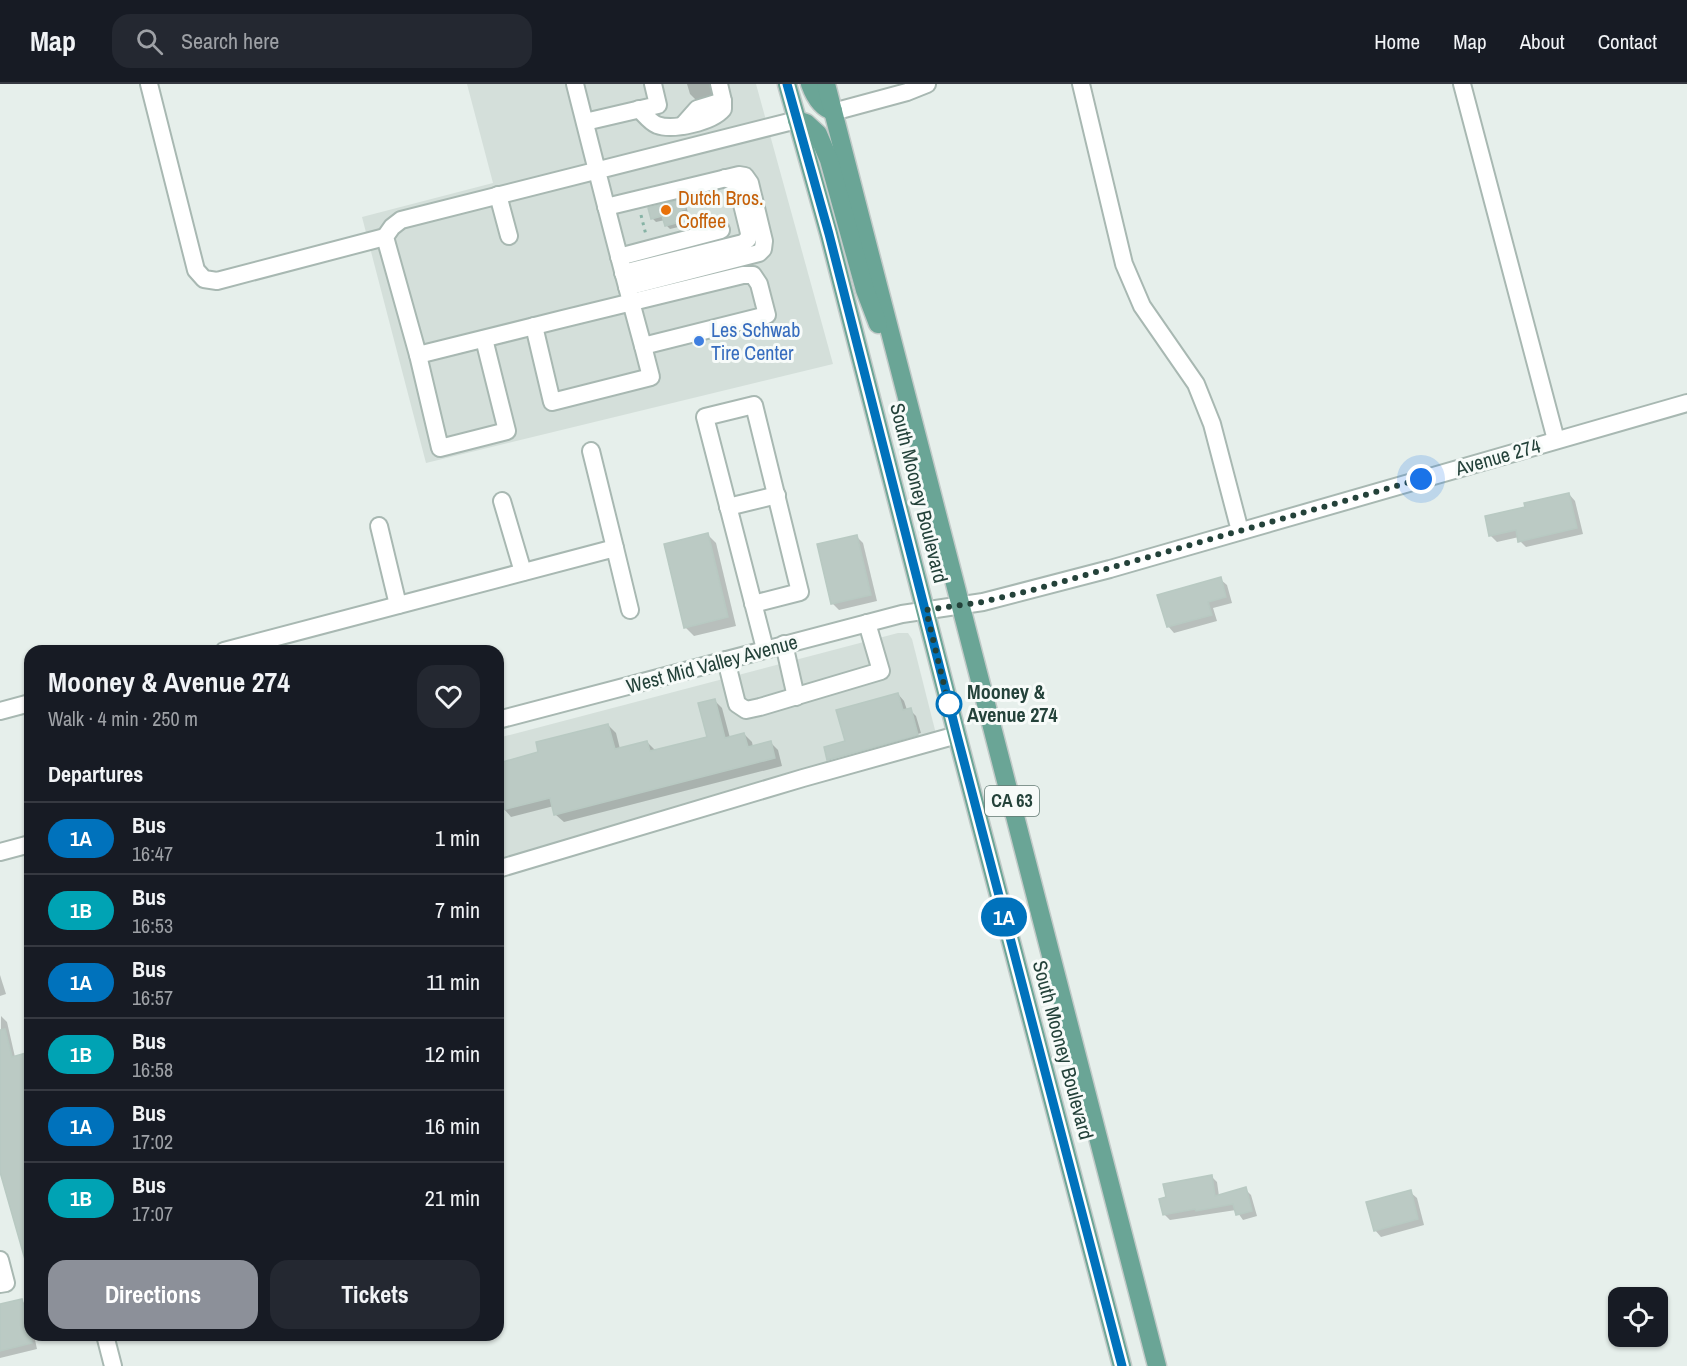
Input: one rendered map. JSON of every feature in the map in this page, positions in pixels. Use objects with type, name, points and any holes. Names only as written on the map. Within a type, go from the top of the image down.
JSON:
[{"type":"main road","name":"South Mooney Boulevard","points":[[788,84],[1122,1366]]},
{"type":"main road","points":[[810,84],[826,110],[833,111]]},
{"type":"main road","name":"South Mooney Boulevard","points":[[826,84],[1157,1366]]},
{"type":"main road","points":[[797,120],[806,123],[818,134],[829,160],[875,319],[894,348]]},
{"type":"street","points":[[149,84],[196,270],[204,279],[217,281],[386,237]]},
{"type":"street","points":[[534,326],[552,402],[651,377],[625,280],[613,205],[596,169],[575,84]]},
{"type":"street","points":[[585,122],[658,105],[653,84]]},
{"type":"street","points":[[639,109],[653,123],[665,128],[717,116],[723,110],[719,84]]},
{"type":"street","points":[[833,111],[907,92],[927,84]]},
{"type":"street","points":[[1081,84],[1124,264],[1142,306],[1196,384],[1212,424],[1240,531]]},
{"type":"street","points":[[1462,84],[1556,440]]},
{"type":"street","points":[[484,339],[507,431],[440,448],[386,237],[392,226],[401,220],[797,120]]},
{"type":"street","points":[[418,355],[534,326],[625,280],[743,243],[748,239],[749,233],[738,188],[735,182],[725,178],[613,205]]},
{"type":"street","points":[[498,195],[509,236]]},
{"type":"street","points":[[625,280],[649,249],[721,230]]},
{"type":"street","points":[[625,280],[743,274],[753,275],[759,284],[767,315],[643,346]]},
{"type":"street","name":"Avenue 274","points":[[926,610],[982,602],[1099,572],[1687,402]]},
{"type":"street","points":[[753,604],[800,592],[754,405],[705,417],[728,507],[753,604],[765,650]]},
{"type":"street","points":[[591,451],[630,610]]},
{"type":"street","points":[[728,507],[777,495]]},
{"type":"street","points":[[502,501],[523,572]]},
{"type":"street","points":[[379,526],[398,604]]},
{"type":"street","points":[[246,645],[615,548]]},
{"type":"street","name":"West Mid Valley Avenue","points":[[504,718],[784,644],[926,610]]},
{"type":"street","points":[[726,660],[737,704],[746,710],[796,697],[880,671],[867,623]]},
{"type":"street","points":[[784,644],[796,697]]},
{"type":"street","points":[[0,711],[24,705]]},
{"type":"street","points":[[504,867],[803,778],[957,735]]},
{"type":"street","points":[[0,852],[24,846]]},
{"type":"street","points":[[0,1260],[6,1283],[0,1284]]},
{"type":"street","points":[[107,1341],[113,1366]]},
{"type":"path","points":[[613,205],[621,210],[639,206],[649,249]]},
{"type":"shaded area","points":[[467,84],[756,84],[833,364],[426,463],[362,217],[493,183]]},
{"type":"shaded area","points":[[898,633],[908,633],[912,639],[936,734],[504,862],[504,736]]},
{"type":"building","name":"Dutch Bros. Coffee","points":[[682,199],[685,209],[681,210],[684,221],[665,226],[662,216],[651,219],[648,208]]},
{"type":"building","points":[[1569,493],[1577,528],[1518,542],[1516,530],[1489,536],[1485,516],[1525,507],[1524,503]]},
{"type":"building","points":[[708,533],[728,617],[684,628],[664,544]]},
{"type":"building","points":[[857,535],[871,595],[831,604],[817,544]]},
{"type":"building","points":[[1221,577],[1226,597],[1208,602],[1212,615],[1167,627],[1157,595]]},
{"type":"building","points":[[898,693],[903,710],[911,708],[918,735],[827,760],[824,747],[845,741],[836,710]]},
{"type":"building","points":[[715,699],[725,738],[744,733],[748,747],[771,741],[775,758],[554,815],[550,798],[504,810],[504,762],[538,752],[536,742],[608,724],[615,749],[647,741],[650,751],[707,737],[698,703]]},
{"type":"building","points":[[5,1029],[12,1057],[24,1054],[24,1256],[0,1172],[0,1030]]},
{"type":"building","points":[[1212,1175],[1215,1196],[1246,1187],[1252,1211],[1236,1215],[1233,1204],[1163,1215],[1159,1199],[1166,1197],[1163,1184]]},
{"type":"building","points":[[1411,1190],[1418,1219],[1374,1231],[1366,1202]]},
{"type":"building","points":[[22,1299],[24,1341],[32,1341],[32,1343],[0,1351],[0,1304]]},
{"type":"bus line","name":"1A","points":[[787,84],[829,234],[1122,1366]]},
{"type":"place","name":"Dutch Bros. Coffee","points":[[666,210]]},
{"type":"place","name":"Les Schwab Tire Center","points":[[699,341]]},
{"type":"place","name":"Mooney & Avenue 274","points":[[949,704]]},
{"type":"route","points":[[949,704],[951,714],[926,610],[982,602],[1033,590],[1421,479]]}]
